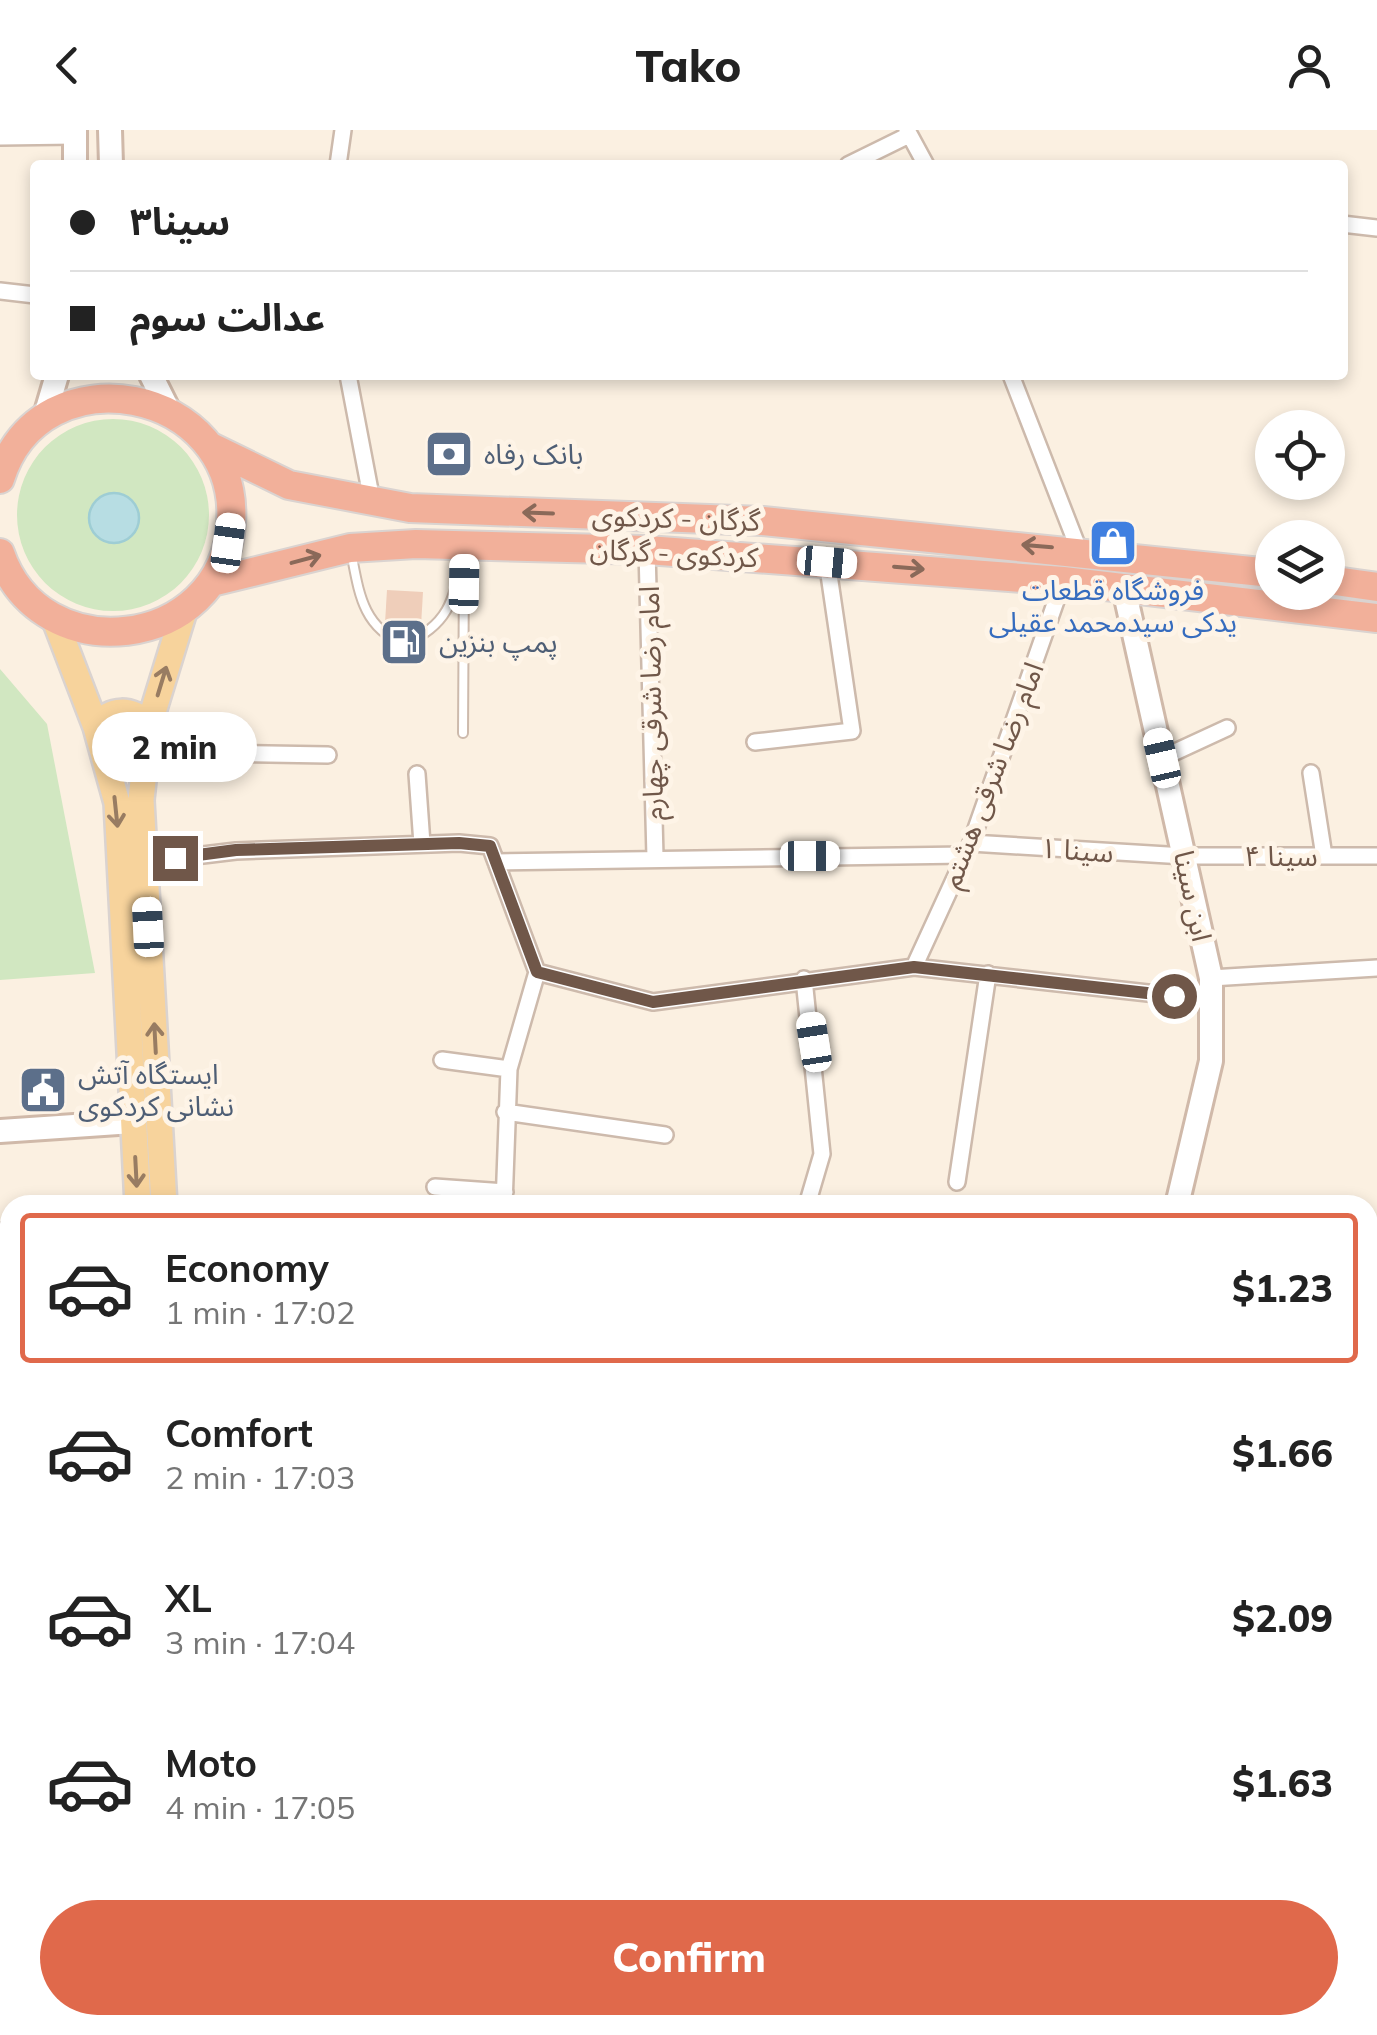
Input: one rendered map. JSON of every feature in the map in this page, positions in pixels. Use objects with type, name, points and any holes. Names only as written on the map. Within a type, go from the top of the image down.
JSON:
[{"type":"highway","points":[[0,479],[6,454],[44,419],[100,398],[124,398],[169,411],[209,446],[227,482],[232,522],[222,564],[212,582],[184,611],[144,631],[121,634],[76,629],[56,620],[8,583],[0,552]]},
{"type":"highway","name":"گرگان - کردکوی","points":[[209,446],[289,485],[410,508],[763,521],[1078,550],[1255,572]]},
{"type":"highway","name":"کردکوی - گرگان","points":[[212,582],[350,548],[647,550],[1064,581],[1377,618]]},
{"type":"highway","points":[[1345,582],[1377,587]]},
{"type":"main road","points":[[163,1195],[142,800],[149,724],[184,611]]},
{"type":"main road","points":[[56,620],[96,727],[117,803],[137,1195]]},
{"type":"main road","points":[[96,727],[111,713],[121,711],[149,724]]},
{"type":"street","points":[[110,130],[111,160]]},
{"type":"street","points":[[339,160],[344,130]]},
{"type":"street","points":[[857,160],[908,132],[923,160]]},
{"type":"street","points":[[0,137],[75,133],[75,160]]},
{"type":"street","points":[[1348,225],[1377,228]]},
{"type":"street","points":[[0,291],[30,294]]},
{"type":"street","points":[[44,419],[56,380]]},
{"type":"street","points":[[154,380],[169,411]]},
{"type":"street","points":[[349,380],[372,501]]},
{"type":"street","points":[[1014,380],[1078,550]]},
{"type":"street","name":"امام رضا شرقی چهارم","points":[[647,550],[655,856]]},
{"type":"street","points":[[755,742],[852,731],[827,562]]},
{"type":"street","name":"امام رضا شرقی هشتم","points":[[914,967],[968,849],[1064,581]]},
{"type":"street","name":"ابن سینا","points":[[1124,589],[1211,989],[1211,1061],[1179,1195]]},
{"type":"street","points":[[1162,758],[1227,728]]},
{"type":"street","points":[[146,752],[328,756]]},
{"type":"street","points":[[417,774],[422,844]]},
{"type":"street","points":[[1311,774],[1324,856]]},
{"type":"street","points":[[145,862],[236,850],[422,844],[490,846],[537,972],[508,1069],[504,1195]]},
{"type":"street","name":"سینا ۱","points":[[496,862],[968,849],[1184,856]]},
{"type":"street","name":"سینا ۴","points":[[1184,856],[1377,856]]},
{"type":"street","points":[[537,972],[653,1002],[914,967],[1211,989],[1377,968]]},
{"type":"street","points":[[956,1182],[988,974]]},
{"type":"street","points":[[804,979],[822,1154],[810,1195]]},
{"type":"street","points":[[442,1060],[508,1069]]},
{"type":"street","points":[[505,1112],[666,1135]]},
{"type":"street","points":[[0,1132],[133,1122]]},
{"type":"street","points":[[435,1187],[485,1195]]},
{"type":"lane","points":[[350,548],[362,607],[377,629],[404,644],[432,632],[453,600],[464,546]]},
{"type":"lane","points":[[462,733],[464,546]]},
{"type":"green space","points":[[113,419],[150,426],[181,447],[202,478],[209,515],[202,552],[181,583],[150,604],[113,611],[76,604],[45,583],[24,552],[17,515],[24,478],[45,447],[76,426]]},
{"type":"green space","points":[[0,669],[47,724],[95,973],[0,980]]},
{"type":"water","points":[[114,493],[132,500],[139,518],[132,536],[114,543],[96,536],[89,518],[96,500]]},
{"type":"building","points":[[387,590],[423,592],[421,626],[404,636],[385,623]]},
{"type":"place","name":"بانک رفاه","points":[[449,454]]},
{"type":"place","name":"فروشگاه قطعات یدکی سیدمحمد عقیلی","points":[[1113,543]]},
{"type":"place","name":"پمپ بنزین","points":[[404,642]]},
{"type":"place","name":"ایستگاه آتش نشانی کردکوی","points":[[43,1090]]},
{"type":"route","points":[[175,858],[236,850],[459,843],[490,846],[537,972],[653,1002],[914,967],[1174,996]]}]
